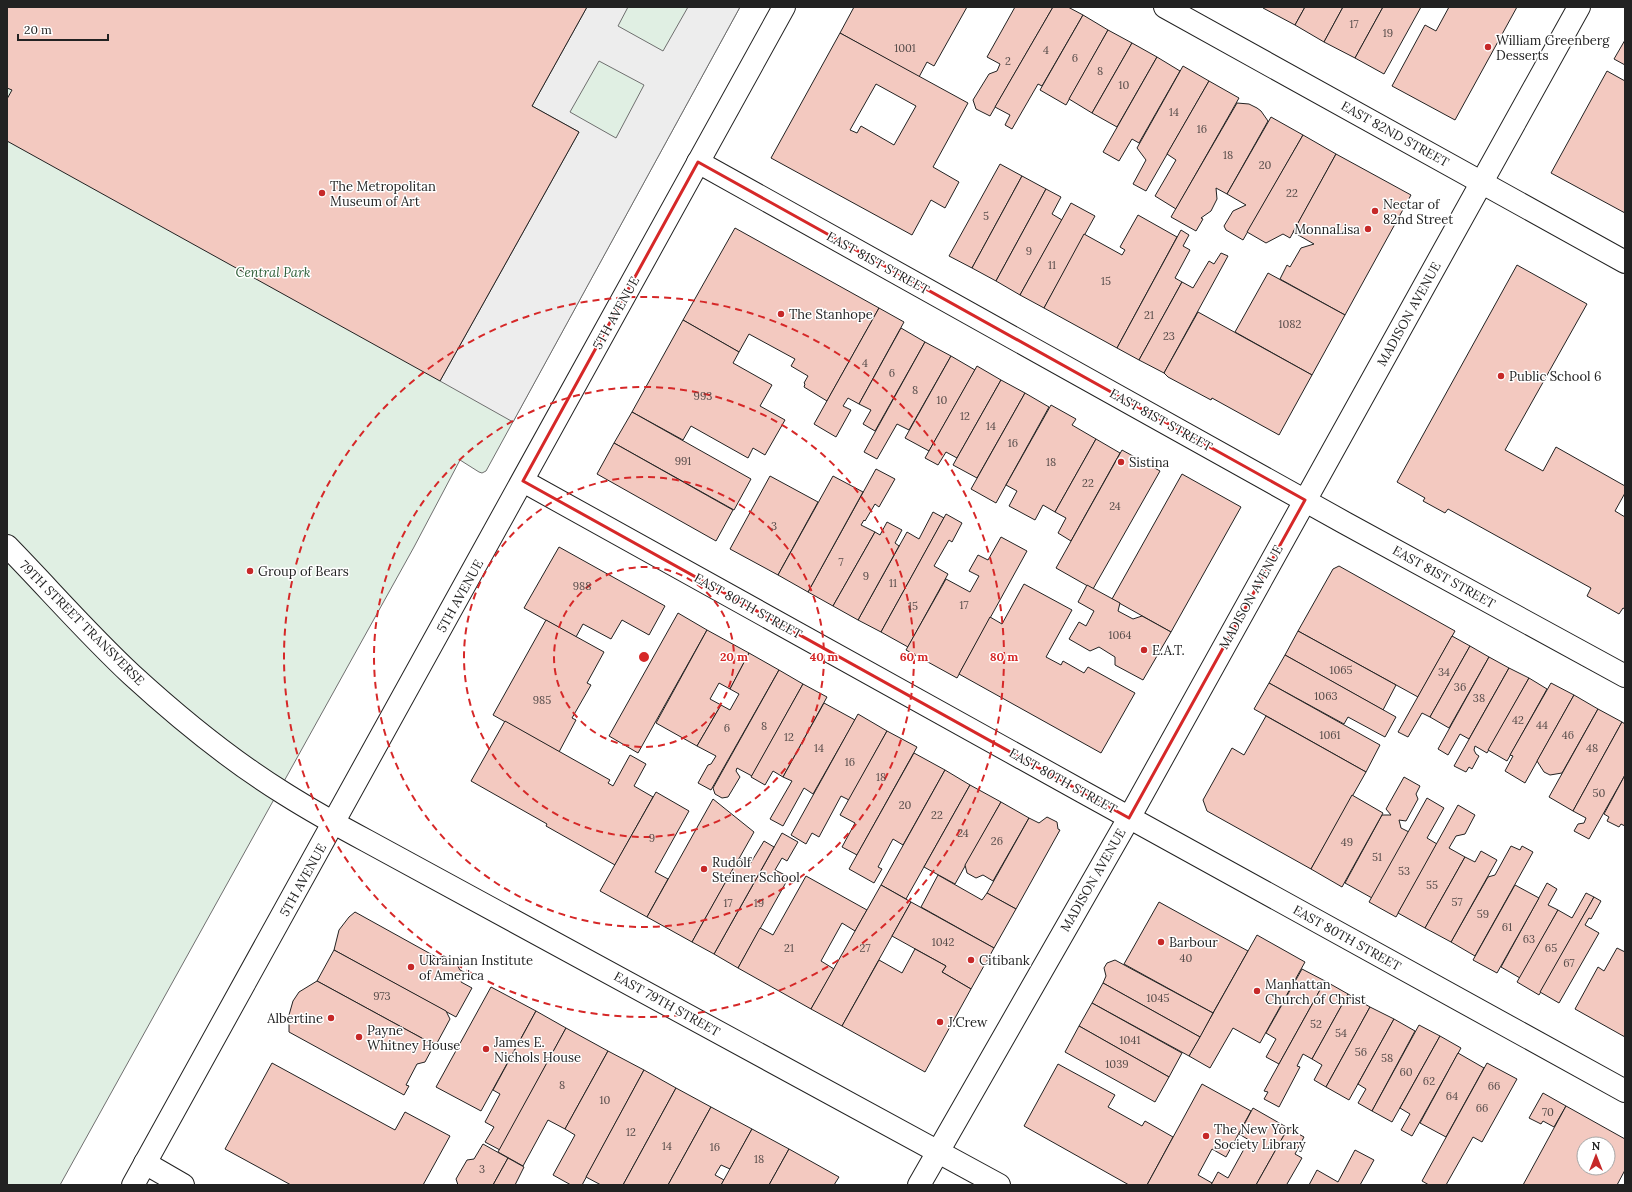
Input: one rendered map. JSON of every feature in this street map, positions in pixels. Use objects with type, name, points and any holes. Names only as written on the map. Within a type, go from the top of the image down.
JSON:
[{"type":"main road","name":"5TH AVENUE","points":[[133,1185],[784,7]]},
{"type":"main road","name":"EAST 82ND STREET","points":[[1165,7],[1625,262]]},
{"type":"main road","name":"MADISON AVENUE","points":[[919,1185],[937,1151],[1129,818],[1579,7]]},
{"type":"main road","name":"EAST 81ST STREET","points":[[698,162],[1305,500],[1625,676]]},
{"type":"main road","name":"EAST 80TH STREET","points":[[523,481],[1129,818],[1625,1091]]},
{"type":"main road","name":"79TH STREET TRANSVERSE","points":[[7,546],[89,633],[132,675],[173,710],[231,757],[260,778],[334,823]]},
{"type":"main road","name":"EAST 79TH STREET","points":[[334,823],[999,1185]]},
{"type":"main road","points":[[145,1163],[183,1185]]},
{"type":"highlighted area","points":[[698,162],[1305,500],[1129,818],[523,481]]},
{"type":"green space","name":"Central Park","points":[[7,7],[740,7],[486,471],[482,473],[479,472],[460,460],[414,547],[60,1185],[7,1185]]},
{"type":"shaded area","points":[[587,7],[628,7],[618,26],[663,51],[688,7],[740,7],[513,422],[440,381],[579,132],[532,106]],"holes":[[[599,61],[644,85],[616,138],[570,112]]]},
{"type":"building","name":"The Metropolitan Museum of Art","points":[[7,7],[587,7],[532,106],[579,132],[440,381],[7,141],[7,99],[12,90],[7,88]]},
{"type":"building","points":[[854,7],[967,7],[934,66],[927,62],[919,77],[840,33]]},
{"type":"building","points":[[1015,7],[1053,7],[990,116],[976,109],[973,100],[989,74],[997,71],[1000,64],[987,57]]},
{"type":"building","points":[[1053,7],[1068,7],[1083,15],[1042,86],[1038,84],[1012,129],[1005,125],[1010,115],[995,107]]},
{"type":"building","points":[[1305,7],[1295,25],[1263,8]]},
{"type":"building","points":[[1305,7],[1343,7],[1324,42],[1295,25]]},
{"type":"building","points":[[1343,7],[1383,7],[1355,58],[1324,42]]},
{"type":"building","points":[[1383,7],[1421,7],[1384,74],[1355,58]]},
{"type":"building","points":[[1449,7],[1517,7],[1455,120],[1392,86],[1425,25],[1436,31]]},
{"type":"building","points":[[1083,15],[1108,30],[1066,105],[1040,90]]},
{"type":"building","points":[[1108,30],[1132,43],[1092,113],[1069,99]]},
{"type":"building","points":[[840,33],[968,103],[933,167],[959,182],[945,208],[931,200],[912,235],[771,158]],"holes":[[[876,84],[916,106],[894,145],[861,126],[857,133],[850,130]]]},
{"type":"building","points":[[1625,40],[1625,65],[1614,59]]},
{"type":"building","points":[[1132,43],[1157,57],[1117,127],[1092,113]]},
{"type":"building","points":[[1157,57],[1180,71],[1139,143],[1132,139],[1119,161],[1103,152]]},
{"type":"building","points":[[1183,66],[1209,81],[1146,191],[1133,184],[1146,160],[1137,148]]},
{"type":"building","points":[[1607,71],[1625,81],[1625,213],[1551,173]]},
{"type":"building","points":[[1209,81],[1239,98],[1176,209],[1155,196],[1176,160],[1167,154]]},
{"type":"building","points":[[1237,103],[1249,104],[1257,108],[1268,121],[1227,194],[1216,188],[1217,199],[1211,211],[1201,218],[1203,219],[1196,231],[1171,217]]},
{"type":"building","points":[[1271,117],[1303,135],[1243,240],[1226,230],[1224,226],[1233,211],[1246,205],[1227,194]]},
{"type":"building","points":[[1303,135],[1336,154],[1290,238],[1283,234],[1266,243],[1247,232]]},
{"type":"building","points":[[1336,154],[1411,195],[1345,315],[1280,279],[1287,265],[1290,267],[1301,248],[1314,244],[1293,232]]},
{"type":"building","points":[[1000,164],[1022,176],[972,268],[949,256]]},
{"type":"building","points":[[1022,176],[1046,189],[996,281],[972,268]]},
{"type":"building","points":[[1046,189],[1061,197],[1052,214],[1062,220],[1020,295],[996,281]]},
{"type":"building","points":[[1071,203],[1095,216],[1044,308],[1020,295]]},
{"type":"building","points":[[1138,215],[1177,237],[1117,348],[1044,308],[1084,234],[1122,255],[1125,250],[1120,247]]},
{"type":"building","name":"The Stanhope","points":[[735,228],[879,308],[827,401],[804,387],[804,383],[808,376],[791,366],[795,359],[749,334],[739,352],[683,320]]},
{"type":"building","points":[[1181,230],[1189,235],[1183,246],[1190,250],[1175,278],[1182,282],[1139,360],[1117,348]]},
{"type":"building","points":[[1221,253],[1228,256],[1164,373],[1139,360],[1182,282],[1193,288],[1209,261],[1214,264]]},
{"type":"building","name":"Public School 6","points":[[1517,265],[1587,304],[1505,450],[1543,471],[1556,447],[1625,486],[1625,493],[1615,511],[1625,517],[1625,609],[1623,608],[1619,614],[1587,596],[1591,588],[1448,509],[1445,513],[1423,501],[1425,498],[1397,482]]},
{"type":"building","points":[[1268,273],[1345,315],[1312,375],[1235,332]]},
{"type":"building","points":[[879,308],[904,322],[859,404],[848,398],[843,406],[851,410],[836,437],[814,424]]},
{"type":"building","points":[[1198,312],[1312,375],[1279,435],[1212,398],[1211,400],[1168,377],[1164,373]]},
{"type":"building","points":[[683,320],[739,352],[733,363],[772,385],[760,406],[785,420],[765,455],[753,448],[748,458],[691,426],[683,440],[632,412]]},
{"type":"building","points":[[901,328],[925,342],[875,431],[863,424],[871,410],[859,404]]},
{"type":"building","points":[[925,342],[951,356],[909,430],[897,424],[877,459],[864,452]]},
{"type":"building","points":[[951,356],[975,370],[929,451],[905,438]]},
{"type":"building","points":[[977,366],[1001,380],[957,458],[946,452],[938,465],[925,458]]},
{"type":"building","points":[[1001,380],[1025,393],[977,478],[953,465]]},
{"type":"building","points":[[1025,393],[1049,407],[996,503],[971,489]]},
{"type":"building","points":[[1051,405],[1076,419],[1072,425],[1096,439],[1055,512],[1043,505],[1035,520],[1009,506],[1017,491],[1006,485]]},
{"type":"building","points":[[632,412],[751,479],[734,510],[614,443]]},
{"type":"building","points":[[1096,439],[1120,453],[1071,541],[1058,533],[1066,518],[1055,512]]},
{"type":"building","points":[[614,443],[733,510],[716,541],[597,474]]},
{"type":"building","points":[[1122,450],[1160,471],[1093,589],[1056,568]]},
{"type":"building","points":[[876,469],[895,479],[879,507],[875,504],[861,525],[875,532],[833,606],[808,592]]},
{"type":"building","points":[[1182,474],[1241,507],[1171,632],[1112,599]]},
{"type":"building","points":[[770,476],[818,502],[778,575],[730,549]]},
{"type":"building","points":[[833,476],[863,492],[808,592],[778,575]]},
{"type":"building","points":[[933,512],[944,518],[881,632],[858,620],[907,532],[919,539]]},
{"type":"building","points":[[946,514],[962,523],[952,542],[949,540],[934,566],[948,574],[908,647],[881,632]]},
{"type":"building","points":[[887,522],[902,530],[895,543],[899,546],[858,620],[833,606],[875,532],[880,535]]},
{"type":"building","points":[[1001,537],[1027,551],[957,678],[906,650],[946,579],[970,592],[979,576],[969,571],[978,555],[988,560]]},
{"type":"building","points":[[559,547],[665,606],[649,635],[622,620],[611,639],[583,624],[576,637],[524,608]]},
{"type":"building","points":[[1339,566],[1455,631],[1418,697],[1298,631],[1333,569]]},
{"type":"building","points":[[1024,584],[1072,610],[1046,657],[1061,665],[1063,661],[1084,673],[1088,667],[1135,693],[1101,753],[959,674],[990,617],[1002,624]]},
{"type":"building","points":[[1087,585],[1120,603],[1118,611],[1133,619],[1142,616],[1171,632],[1143,680],[1115,665],[1115,657],[1099,647],[1090,651],[1069,639],[1079,622],[1086,626],[1094,611],[1078,602]]},
{"type":"building","points":[[678,613],[707,630],[638,753],[609,736]]},
{"type":"building","points":[[546,620],[604,652],[587,683],[591,685],[572,718],[576,720],[559,752],[493,715]]},
{"type":"building","points":[[707,630],[749,653],[730,689],[719,683],[710,699],[721,705],[697,746],[656,723]]},
{"type":"building","points":[[1298,631],[1396,685],[1383,710],[1285,655]]},
{"type":"building","points":[[1452,636],[1470,646],[1430,717],[1422,713],[1408,737],[1398,732]]},
{"type":"building","points":[[1470,646],[1489,657],[1449,728],[1430,717]]},
{"type":"building","points":[[749,653],[779,670],[711,790],[698,783],[708,765],[711,764],[716,756],[697,746],[721,705],[730,710],[739,694],[730,689]]},
{"type":"building","points":[[1285,655],[1396,717],[1385,737],[1348,717],[1344,724],[1269,683]]},
{"type":"building","points":[[1489,657],[1509,668],[1469,739],[1460,734],[1448,755],[1438,749]]},
{"type":"building","points":[[1509,668],[1529,678],[1487,753],[1475,746],[1474,750],[1479,756],[1472,769],[1469,767],[1466,772],[1454,766]]},
{"type":"building","points":[[779,670],[803,684],[752,776],[737,768],[736,771],[740,777],[728,797],[722,798],[715,794],[713,788]]},
{"type":"building","points":[[1529,678],[1547,689],[1507,761],[1488,750]]},
{"type":"building","points":[[1269,683],[1380,745],[1366,772],[1254,709]]},
{"type":"building","points":[[1551,683],[1574,695],[1525,783],[1505,771],[1513,756],[1510,755]]},
{"type":"building","points":[[803,684],[827,697],[783,777],[773,771],[765,785],[751,777]]},
{"type":"building","points":[[1574,695],[1598,709],[1562,773],[1550,775],[1544,772],[1537,761]]},
{"type":"building","points":[[824,703],[855,720],[813,794],[804,788],[783,826],[770,819],[792,781],[783,777]]},
{"type":"building","points":[[1598,709],[1622,722],[1573,811],[1549,797]]},
{"type":"building","points":[[858,714],[887,731],[849,800],[841,796],[819,837],[812,833],[806,844],[791,835]]},
{"type":"building","points":[[1266,716],[1366,772],[1311,869],[1207,811],[1203,800],[1232,748],[1244,755]]},
{"type":"building","points":[[505,721],[610,780],[608,783],[613,786],[630,755],[646,764],[634,786],[653,797],[615,865],[471,781]]},
{"type":"building","points":[[1622,722],[1625,724],[1625,775],[1589,839],[1574,831],[1578,824],[1584,823],[1586,818],[1573,811]]},
{"type":"building","points":[[887,731],[917,747],[857,855],[842,847],[855,823],[840,815]]},
{"type":"building","points":[[914,753],[945,770],[903,845],[893,839],[878,867],[882,869],[874,883],[849,869]]},
{"type":"building","points":[[945,770],[970,785],[906,899],[881,885]]},
{"type":"building","points":[[1625,775],[1625,826],[1621,824],[1619,827],[1607,821],[1609,817],[1604,814]]},
{"type":"building","points":[[1404,777],[1420,786],[1416,794],[1418,799],[1406,821],[1399,820],[1401,828],[1409,832],[1372,898],[1345,883],[1382,815],[1391,815],[1386,809]]},
{"type":"building","points":[[970,785],[1001,802],[955,884],[924,867]]},
{"type":"building","points":[[656,792],[689,811],[655,872],[668,879],[647,917],[600,891]]},
{"type":"building","points":[[1352,795],[1383,813],[1342,887],[1311,869]]},
{"type":"building","points":[[1427,798],[1444,808],[1427,838],[1437,844],[1396,917],[1369,902]]},
{"type":"building","name":"Rudolf Steiner School","points":[[713,799],[754,832],[692,942],[647,917]]},
{"type":"building","points":[[1001,802],[1029,818],[993,881],[983,875],[976,878],[967,873],[965,865]]},
{"type":"building","points":[[1458,805],[1475,815],[1465,834],[1456,836],[1449,848],[1465,857],[1425,928],[1398,913]]},
{"type":"building","points":[[1047,817],[1057,822],[1058,829],[1060,830],[1016,909],[987,893],[1029,818],[1039,823]]},
{"type":"building","points":[[782,833],[798,842],[787,861],[782,858],[775,870],[789,877],[738,968],[714,954]]},
{"type":"building","points":[[764,841],[774,847],[714,954],[692,942],[739,858],[750,864]]},
{"type":"building","points":[[1511,846],[1520,850],[1522,846],[1533,852],[1475,956],[1451,942],[1488,877],[1495,875]]},
{"type":"building","points":[[1481,851],[1497,860],[1451,942],[1425,928],[1465,857],[1475,862]]},
{"type":"building","points":[[938,875],[982,900],[987,893],[1016,909],[994,948],[921,907]]},
{"type":"building","points":[[806,876],[867,910],[855,931],[842,923],[821,961],[834,969],[811,1009],[738,968],[760,928],[773,935]]},
{"type":"building","points":[[1547,883],[1557,889],[1548,905],[1558,910],[1520,978],[1501,967]]},
{"type":"building","points":[[881,885],[911,902],[842,1026],[811,1009]]},
{"type":"building","points":[[1515,885],[1539,898],[1497,973],[1473,960]]},
{"type":"building","points":[[1586,893],[1594,897],[1539,995],[1517,982],[1558,910],[1572,918]]},
{"type":"building","points":[[1594,897],[1601,901],[1591,919],[1589,918],[1585,925],[1599,933],[1559,1003],[1540,992]]},
{"type":"building","points":[[911,902],[994,948],[971,989],[942,972],[946,966],[892,936]]},
{"type":"building","points":[[1159,902],[1248,951],[1213,1013],[1124,964]]},
{"type":"building","name":"Ukrainian Institute of America","points":[[355,912],[438,958],[444,956],[456,963],[460,970],[466,973],[461,982],[472,988],[456,1017],[334,950],[339,930]]},
{"type":"building","name":"Manhattan Church of Christ","points":[[1257,935],[1305,962],[1260,1043],[1233,1028],[1210,1068],[1189,1056]]},
{"type":"building","points":[[1617,948],[1625,952],[1625,1037],[1575,1009],[1598,967],[1604,971]]},
{"type":"building","points":[[915,949],[946,966],[942,972],[971,989],[925,1072],[842,1026],[879,960],[902,973]]},
{"type":"building","points":[[334,950],[446,1011],[450,1019],[437,1043],[429,1042],[317,981]]},
{"type":"building","points":[[1115,960],[1213,1013],[1200,1037],[1103,983],[1106,976],[1104,968],[1107,963]]},
{"type":"building","points":[[1302,969],[1325,981],[1279,1064],[1266,1057],[1276,1039],[1266,1033]]},
{"type":"building","name":"Payne Whitney House","points":[[317,981],[429,1042],[432,1049],[425,1062],[417,1064],[406,1085],[409,1086],[404,1095],[289,1032],[289,1015],[293,1001],[299,992]]},
{"type":"building","points":[[1325,981],[1348,994],[1312,1059],[1303,1054],[1297,1066],[1300,1067],[1279,1107],[1264,1099],[1268,1092],[1264,1091]]},
{"type":"building","points":[[1103,983],[1200,1037],[1189,1056],[1092,1003]]},
{"type":"building","name":"James E. Nichols House","points":[[491,987],[536,1011],[481,1111],[436,1087]]},
{"type":"building","points":[[1348,994],[1370,1007],[1326,1087],[1314,1080],[1322,1065],[1312,1059]]},
{"type":"building","points":[[1092,1003],[1182,1053],[1169,1077],[1079,1026]]},
{"type":"building","points":[[1370,1007],[1394,1019],[1349,1100],[1326,1087]]},
{"type":"building","points":[[536,1011],[566,1028],[500,1150],[485,1142],[494,1127],[485,1122],[500,1094],[493,1090]]},
{"type":"building","points":[[1394,1019],[1415,1031],[1372,1111],[1358,1103],[1366,1089],[1358,1084]]},
{"type":"building","points":[[1419,1025],[1440,1036],[1392,1122],[1372,1111]]},
{"type":"building","points":[[1079,1026],[1169,1077],[1155,1102],[1065,1052]]},
{"type":"building","points":[[566,1028],[608,1051],[565,1129],[548,1120],[523,1166],[498,1152]]},
{"type":"building","points":[[1440,1036],[1461,1048],[1412,1136],[1401,1130],[1410,1114],[1400,1108]]},
{"type":"building","points":[[608,1051],[644,1070],[582,1185],[571,1185],[553,1175],[575,1135],[565,1129]]},
{"type":"building","points":[[1458,1053],[1484,1068],[1446,1137],[1420,1123]]},
{"type":"building","points":[[272,1063],[395,1130],[405,1112],[450,1136],[423,1185],[291,1185],[225,1149]]},
{"type":"building","points":[[1487,1063],[1517,1079],[1482,1142],[1473,1137],[1446,1185],[1429,1185],[1422,1181]]},
{"type":"building","points":[[1058,1064],[1115,1095],[1108,1107],[1142,1126],[1145,1121],[1173,1137],[1147,1185],[1129,1185],[1024,1126]]},
{"type":"building","points":[[644,1070],[676,1088],[623,1185],[601,1185],[586,1177]]},
{"type":"building","name":"The New York Society Library","points":[[1202,1084],[1251,1111],[1226,1157],[1212,1149],[1198,1175],[1212,1183],[1211,1185],[1147,1185]]},
{"type":"building","points":[[676,1088],[711,1107],[668,1185],[623,1185]]},
{"type":"building","points":[[1543,1093],[1566,1106],[1554,1127],[1543,1121],[1541,1124],[1529,1118]]},
{"type":"building","points":[[1566,1106],[1625,1139],[1625,1170],[1617,1185],[1523,1185]]},
{"type":"building","points":[[711,1107],[752,1129],[730,1169],[721,1165],[715,1175],[724,1180],[721,1185],[668,1185]]},
{"type":"building","points":[[1253,1108],[1288,1128],[1256,1185],[1211,1185],[1218,1172],[1228,1178],[1249,1140],[1239,1134]]},
{"type":"building","points":[[1288,1128],[1304,1137],[1295,1154],[1302,1158],[1287,1184],[1288,1185],[1256,1185]]},
{"type":"building","points":[[752,1129],[789,1149],[769,1185],[721,1185]]},
{"type":"building","points":[[483,1144],[508,1158],[493,1185],[458,1185],[456,1179],[467,1160],[474,1159]]},
{"type":"building","points":[[789,1149],[839,1177],[834,1185],[769,1185]]},
{"type":"building","points":[[1355,1150],[1374,1160],[1360,1185],[1309,1185],[1317,1170],[1338,1182]]},
{"type":"building","points":[[508,1158],[524,1167],[515,1185],[493,1185]]},
{"type":"place","name":"William Greenberg Desserts","points":[[1488,47]]},
{"type":"place","name":"The Metropolitan Museum of Art","points":[[322,193]]},
{"type":"place","name":"Nectar of 82nd Street","points":[[1375,211]]},
{"type":"place","name":"MonnaLisa","points":[[1368,229]]},
{"type":"place","name":"The Stanhope","points":[[781,314]]},
{"type":"place","name":"Public School 6","points":[[1501,376]]},
{"type":"place","name":"Sistina","points":[[1121,462]]},
{"type":"place","name":"Group of Bears","points":[[250,571]]},
{"type":"place","name":"E.A.T.","points":[[1144,650]]},
{"type":"place","name":"Rudolf Steiner School","points":[[704,869]]},
{"type":"place","name":"Barbour","points":[[1161,942]]},
{"type":"place","name":"Citibank","points":[[971,960]]},
{"type":"place","name":"Ukrainian Institute of America","points":[[411,967]]},
{"type":"place","name":"Manhattan Church of Christ","points":[[1257,991]]},
{"type":"place","name":"Albertine","points":[[331,1018]]},
{"type":"place","name":"J.Crew","points":[[940,1022]]},
{"type":"place","name":"Payne Whitney House","points":[[359,1037]]},
{"type":"place","name":"James E. Nichols House","points":[[486,1049]]},
{"type":"place","name":"The New York Society Library","points":[[1206,1136]]}]
